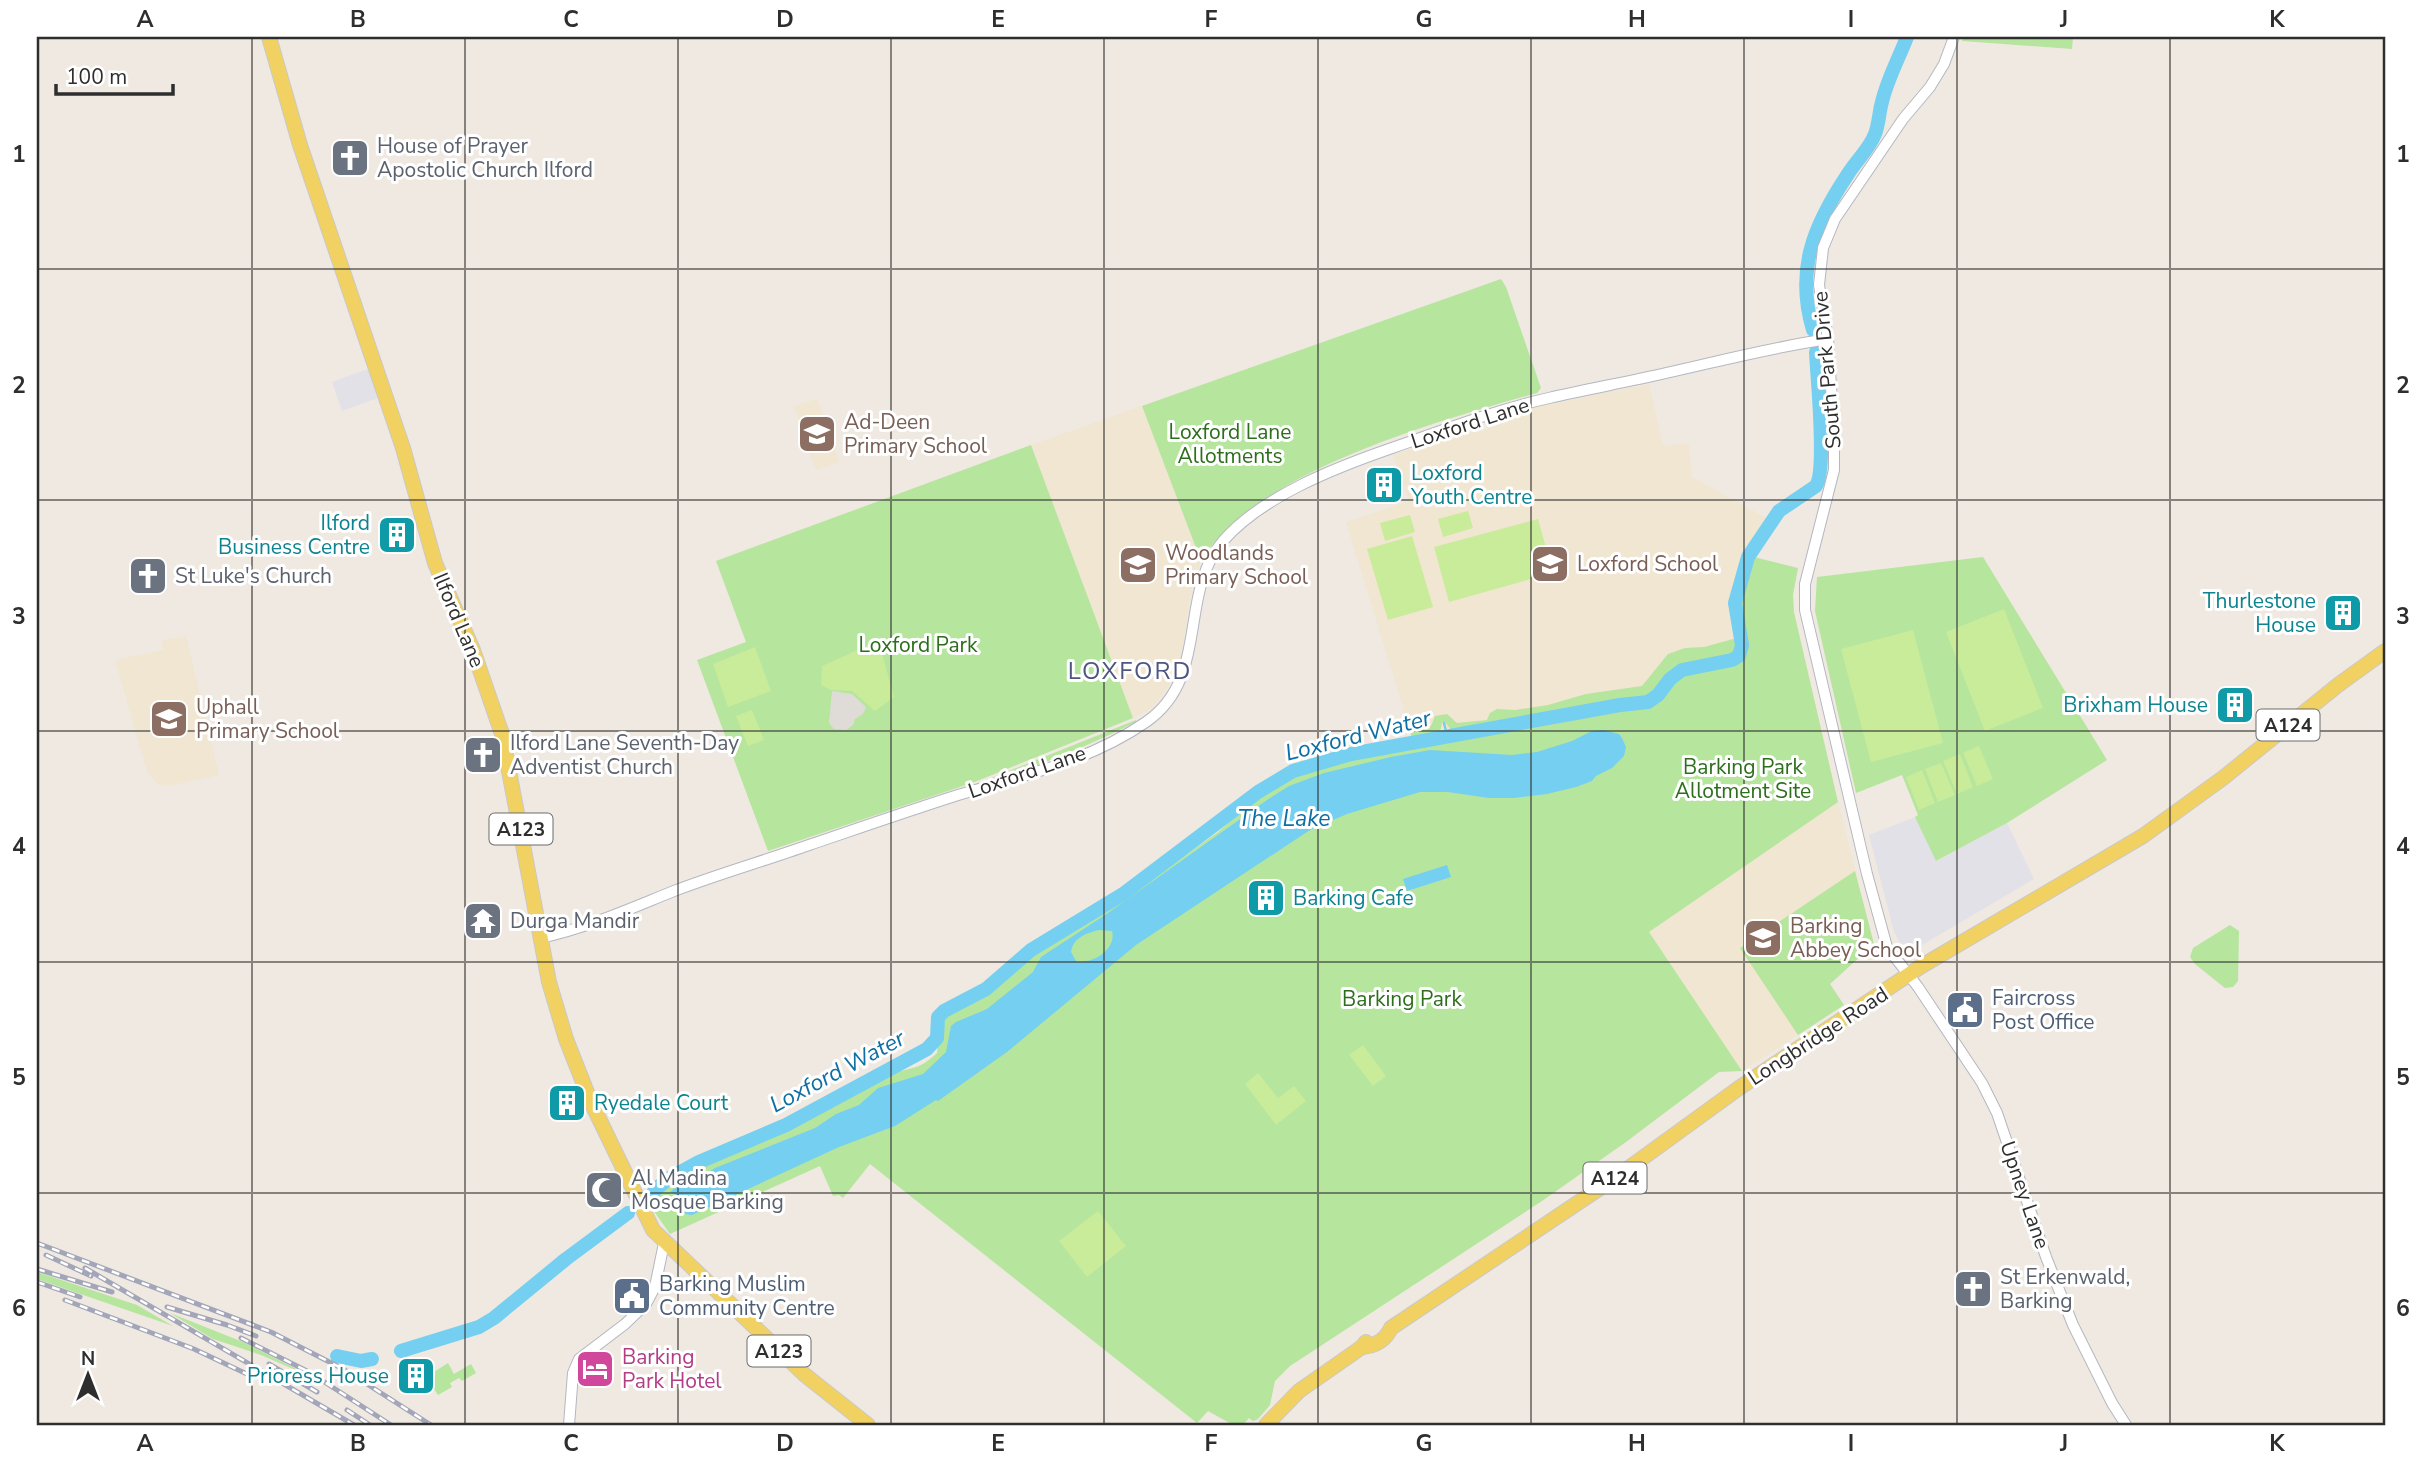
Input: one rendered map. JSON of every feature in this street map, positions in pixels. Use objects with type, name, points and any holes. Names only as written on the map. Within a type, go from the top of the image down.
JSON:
[{"type":"main road","name":"Ilford Lane","points":[[269,37],[300,145],[402,448],[435,563],[473,650],[502,734],[548,982],[566,1039],[590,1100],[647,1222],[664,1243]]},
{"type":"main road","name":"Longbridge Road","points":[[1266,1425],[1299,1391],[1362,1347],[1368,1338],[1382,1329],[1391,1328],[1615,1178],[1739,1088],[1908,974],[2143,836],[2223,778],[2328,693],[2385,651]]},
{"type":"main road","name":"A123","points":[[664,1243],[805,1375],[868,1425]]},
{"type":"street","name":"South Park Drive","points":[[1908,974],[1892,954],[1885,938],[1863,857],[1805,610],[1805,584],[1834,470],[1834,434],[1818,340],[1820,262],[1835,219],[1903,119],[1930,87],[1944,64],[1954,37]]},
{"type":"street","name":"Loxford Lane","points":[[540,939],[586,926],[677,890],[895,816],[1040,773],[1089,752],[1145,723],[1161,710],[1174,693],[1186,668],[1203,576],[1221,543],[1265,507],[1332,470],[1479,417],[1547,398],[1818,340]]},
{"type":"street","name":"Upney Lane","points":[[1908,974],[1987,1093],[2001,1124],[2046,1257],[2073,1325],[2126,1425]]},
{"type":"street","points":[[569,1424],[573,1373],[579,1359],[625,1324],[646,1304],[655,1287],[664,1243]]},
{"type":"shaded area","points":[[368,369],[378,398],[342,411],[332,382]]},
{"type":"shaded area","name":"Loxford School","points":[[1649,384],[1663,446],[1689,443],[1692,477],[1768,519],[1746,550],[1732,594],[1731,609],[1738,644],[1736,651],[1729,656],[1676,668],[1665,677],[1653,694],[1645,699],[1412,737],[1346,522],[1409,501],[1393,455],[1470,428],[1479,432],[1488,429],[1493,421],[1540,406]]},
{"type":"shaded area","name":"Ad-Deen Primary School","points":[[817,399],[839,462],[816,470],[794,406]]},
{"type":"shaded area","name":"Woodlands Primary School","points":[[1142,406],[1201,561],[1198,569],[1191,570],[1189,575],[1193,582],[1182,650],[1175,673],[1152,708],[1133,718],[1031,445]]},
{"type":"shaded area","name":"Uphall Primary School","points":[[186,636],[219,775],[168,786],[158,784],[148,774],[115,660],[163,650],[162,640]]},
{"type":"shaded area","points":[[832,691],[852,694],[866,707],[863,714],[846,730],[834,729],[829,723]]},
{"type":"shaded area","name":"Barking Abbey School","points":[[1838,802],[1874,944],[1830,984],[1844,1005],[1742,1071],[1649,932]]},
{"type":"shaded area","points":[[1915,817],[1937,861],[2007,823],[2034,879],[1922,945],[1910,947],[1900,943],[1894,932],[1869,835]]},
{"type":"green space","points":[[1963,37],[2073,37],[2072,49],[1962,41]]},
{"type":"green space","name":"Loxford Lane Allotments","points":[[1501,279],[1541,388],[1537,393],[1402,435],[1305,476],[1262,501],[1226,529],[1201,561],[1142,406]]},
{"type":"green space","name":"Loxford Park","points":[[1031,445],[1133,718],[972,783],[768,851],[697,660],[746,642],[716,561]]},
{"type":"green space","points":[[1468,511],[1473,528],[1443,537],[1438,519]]},
{"type":"green space","points":[[1410,515],[1415,532],[1385,541],[1380,523]]},
{"type":"green space","points":[[1538,519],[1553,573],[1449,602],[1434,547]]},
{"type":"green space","points":[[1412,536],[1433,607],[1388,620],[1367,549]]},
{"type":"green space","name":"Barking Park","points":[[1750,556],[1798,568],[1793,595],[1794,612],[1838,802],[1649,932],[1742,1071],[1719,1072],[1542,1201],[1290,1366],[1275,1381],[1270,1405],[1258,1419],[1253,1421],[1249,1418],[1243,1425],[1233,1425],[1208,1411],[1197,1423],[870,1164],[843,1198],[839,1195],[833,1196],[820,1166],[670,1234],[651,1207],[661,1192],[694,1168],[794,1126],[889,1075],[924,1063],[937,1053],[941,1016],[965,1003],[975,1002],[1008,978],[1038,950],[1147,883],[1218,832],[1263,792],[1305,768],[1444,738],[1654,702],[1665,686],[1681,672],[1736,659],[1744,648],[1737,602]]},
{"type":"green space","points":[[1983,557],[2107,760],[2007,823],[1936,861],[1915,817],[1918,815],[1902,775],[1856,793],[1815,611],[1817,577]]},
{"type":"green space","points":[[2004,609],[2043,708],[1985,731],[1946,632]]},
{"type":"green space","points":[[1913,630],[1943,743],[1871,762],[1841,649]]},
{"type":"green space","points":[[1737,638],[1738,648],[1734,654],[1678,668],[1645,699],[1451,730],[1445,722],[1442,723],[1440,732],[1412,737],[1409,731],[1431,726],[1435,716],[1447,714],[1457,723],[1487,720],[1490,713],[1497,709],[1515,710],[1548,705],[1586,694],[1642,686],[1668,654]]},
{"type":"green space","points":[[871,644],[882,654],[894,697],[875,711],[852,691],[831,690],[821,685],[822,666]]},
{"type":"green space","points":[[755,647],[771,691],[728,707],[713,664]]},
{"type":"green space","points":[[752,710],[764,740],[748,746],[736,716]]},
{"type":"green space","points":[[1136,720],[1116,732],[1054,759],[969,787]]},
{"type":"green space","points":[[1979,746],[1993,779],[1977,786],[1963,753]]},
{"type":"green space","points":[[1960,754],[1973,787],[1957,794],[1943,761]]},
{"type":"green space","points":[[1941,763],[1955,795],[1938,802],[1925,769]]},
{"type":"green space","points":[[1922,770],[1935,803],[1919,810],[1906,777]]},
{"type":"green space","points":[[1855,871],[1874,944],[1830,984],[1844,1005],[1798,1035],[1740,948]]},
{"type":"green space","points":[[2230,925],[2239,931],[2238,981],[2233,987],[2225,988],[2190,957],[2193,948]]},
{"type":"green space","points":[[1363,1045],[1386,1076],[1373,1086],[1349,1055]]},
{"type":"green space","points":[[1258,1073],[1278,1098],[1294,1086],[1306,1101],[1276,1125],[1245,1084]]},
{"type":"green space","points":[[1098,1211],[1126,1246],[1087,1277],[1059,1241]]},
{"type":"green space","points":[[37,1272],[137,1305],[173,1326],[37,1279]]},
{"type":"green space","points":[[170,1313],[243,1342],[316,1379],[261,1355],[213,1339]]},
{"type":"green space","points":[[448,1363],[454,1374],[471,1364],[476,1373],[462,1381],[459,1378],[450,1383],[452,1387],[438,1395],[426,1377]]},
{"type":"water","name":"The Lake","points":[[1603,730],[1619,734],[1626,747],[1624,756],[1612,768],[1592,781],[1547,794],[1513,798],[1420,792],[1347,814],[1310,830],[1136,945],[1007,1052],[938,1101],[895,1126],[839,1147],[692,1215],[681,1212],[677,1206],[675,1194],[670,1192],[680,1184],[699,1182],[700,1177],[715,1168],[815,1128],[836,1114],[859,1105],[878,1088],[923,1074],[946,1052],[951,1026],[956,1022],[987,1009],[1033,972],[1041,957],[1289,786],[1324,773],[1430,750],[1512,755],[1537,752],[1572,741],[1592,731]],"holes":[[[1099,930],[1112,931],[1111,944],[1102,954],[1089,961],[1076,961],[1071,952],[1077,940]]]},
{"type":"water","points":[[1447,865],[1451,877],[1407,891],[1403,879]]},
{"type":"waterway","name":"Loxford Water","points":[[1813,330],[1806,287],[1811,248],[1836,193],[1873,139],[1887,86],[1907,37]]},
{"type":"waterway","name":"Loxford Water","points":[[650,1198],[668,1179],[699,1162],[786,1125],[927,1049],[937,1038],[938,1017],[944,1011],[986,989],[1031,950],[1123,894],[1258,792],[1293,771],[1351,754],[1648,702],[1682,670],[1732,660],[1739,656],[1742,645],[1735,603],[1748,557],[1779,511],[1816,486],[1819,476],[1821,443],[1816,352]]},
{"type":"waterway","points":[[1444,723],[1447,735]]},
{"type":"waterway","name":"Loxford Water","points":[[401,1351],[479,1327],[494,1318],[628,1213]]},
{"type":"waterway","name":"Loxford Water","points":[[337,1356],[361,1361],[372,1359]]},
{"type":"railway","points":[[37,1243],[271,1332],[345,1370],[431,1425]]},
{"type":"railway","points":[[46,1255],[91,1276]]},
{"type":"railway","points":[[85,1268],[354,1425]]},
{"type":"railway","points":[[37,1269],[112,1292]]},
{"type":"railway","points":[[37,1282],[80,1297]]},
{"type":"railway","points":[[65,1300],[194,1349],[249,1375]]},
{"type":"railway","points":[[167,1307],[256,1336]]},
{"type":"railway","points":[[241,1338],[309,1372],[391,1425]]},
{"type":"railway","points":[[269,1364],[317,1392]]},
{"type":"railway","points":[[347,1410],[370,1425]]},
{"type":"place","name":"House of Prayer Apostolic Church Ilford","points":[[350,158]]},
{"type":"place","name":"Ad-Deen Primary School","points":[[817,434]]},
{"type":"place","name":"Loxford Youth Centre","points":[[1384,485]]},
{"type":"place","name":"Ilford Business Centre","points":[[397,535]]},
{"type":"place","name":"Loxford School","points":[[1550,564]]},
{"type":"place","name":"Woodlands Primary School","points":[[1138,565]]},
{"type":"place","name":"St Luke's Church","points":[[148,576]]},
{"type":"place","name":"Thurlestone House","points":[[2343,613]]},
{"type":"place","name":"Brixham House","points":[[2235,705]]},
{"type":"place","name":"Uphall Primary School","points":[[169,719]]},
{"type":"place","name":"Ilford Lane Seventh-Day Adventist Church","points":[[483,755]]},
{"type":"place","name":"Barking Cafe","points":[[1266,898]]},
{"type":"place","name":"Durga Mandir","points":[[483,921]]},
{"type":"place","name":"Barking Abbey School","points":[[1763,938]]},
{"type":"place","name":"Faircross Post Office","points":[[1965,1010]]},
{"type":"place","name":"Ryedale Court","points":[[567,1103]]},
{"type":"place","name":"Al Madina Mosque Barking","points":[[604,1190]]},
{"type":"place","name":"St Erkenwald, Barking","points":[[1973,1289]]},
{"type":"place","name":"Barking Muslim Community Centre","points":[[632,1296]]},
{"type":"place","name":"Barking Park Hotel","points":[[595,1369]]},
{"type":"place","name":"Prioress House","points":[[416,1376]]},
{"type":"district","name":"LOXFORD","points":[[1130,671]]},
{"type":"park label","name":"Barking Park Allotment Site","points":[[1743,779]]}]
